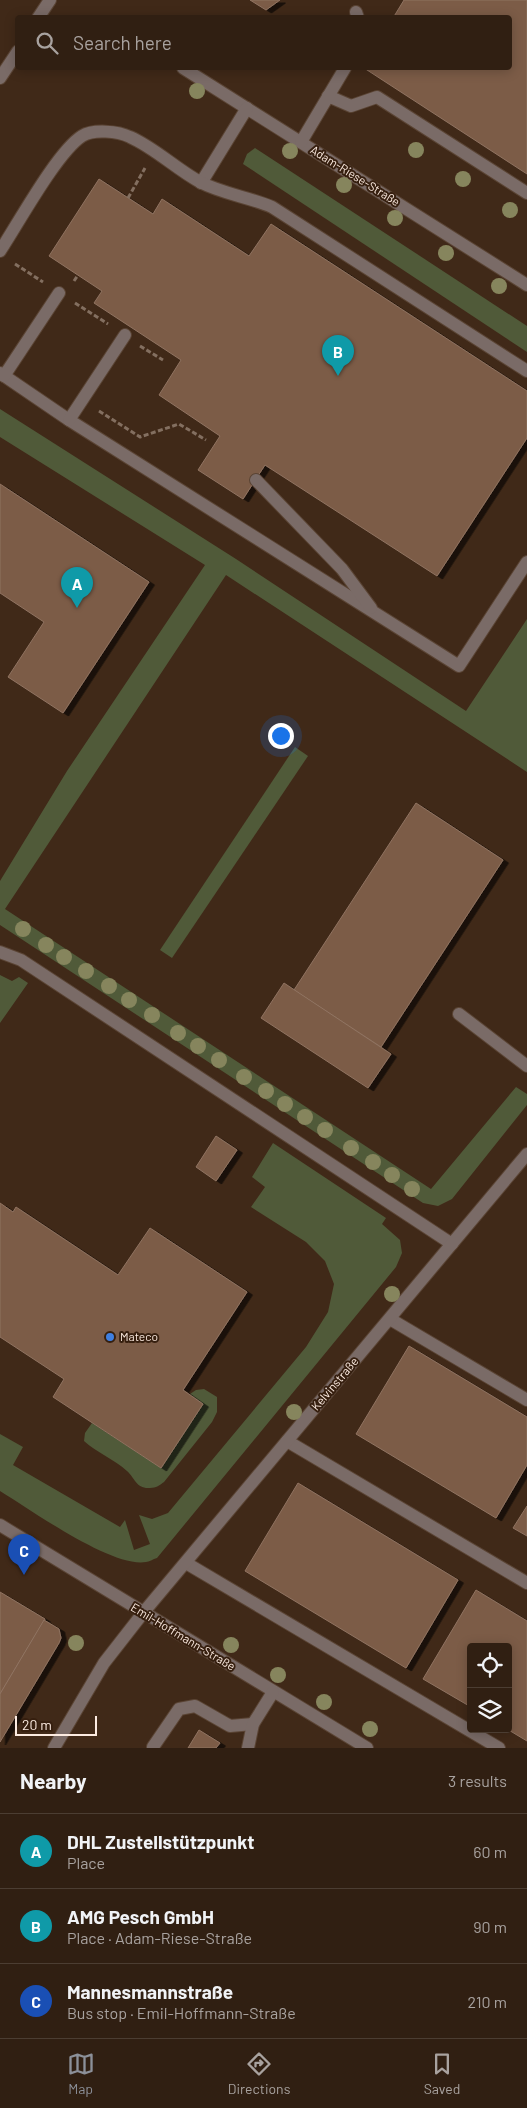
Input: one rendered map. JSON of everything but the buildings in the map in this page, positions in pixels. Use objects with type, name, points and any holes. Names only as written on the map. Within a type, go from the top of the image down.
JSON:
[{"type":"street","points":[[40,15],[50,0]]},
{"type":"street","points":[[2,74],[15,54]]},
{"type":"street","points":[[2,74],[15,67]]},
{"type":"street","name":"Adam-Riese-Straße","points":[[186,70],[527,285]]},
{"type":"street","points":[[301,142],[344,70]]},
{"type":"street","points":[[328,96],[350,106],[377,97],[527,193]]},
{"type":"street","points":[[201,183],[247,108]]},
{"type":"street","points":[[4,255],[66,150],[83,135],[117,133],[130,137],[201,183],[229,194],[250,198],[272,208],[527,371]]},
{"type":"street","points":[[59,293],[2,374],[69,420],[459,666],[527,562]]},
{"type":"street","points":[[69,420],[125,335]]},
{"type":"street","points":[[256,480],[342,569],[375,614]]},
{"type":"street","points":[[0,952],[22,960],[452,1244]]},
{"type":"street","points":[[459,1014],[527,1066]]},
{"type":"street","name":"Kelvinstraße","points":[[54,1748],[104,1663],[143,1613],[527,1154]]},
{"type":"street","points":[[390,1319],[527,1400]]},
{"type":"street","points":[[288,1441],[527,1583]]},
{"type":"street","name":"Emil-Hoffmann-Straße","points":[[0,1525],[363,1747]]},
{"type":"street","points":[[186,1562],[499,1748]]},
{"type":"street","points":[[248,1748],[252,1724],[274,1692]]},
{"type":"street","points":[[152,1747],[179,1709],[195,1706],[230,1726],[252,1724]]},
{"type":"path","points":[[128,198],[154,152]]},
{"type":"path","points":[[4,255],[163,360]]},
{"type":"path","points":[[82,400],[140,437],[180,424],[206,440]]},
{"type":"green space","points":[[255,148],[527,326],[527,352],[243,164],[247,154]]},
{"type":"green space","points":[[0,409],[236,559],[466,711],[527,619],[527,772],[226,575],[5,909],[431,1189],[516,1087],[527,1094],[527,1105],[452,1199],[438,1206],[423,1203],[0,925],[0,881],[67,771],[205,565],[0,437]]},
{"type":"green space","points":[[295,747],[308,756],[172,958],[160,950]]},
{"type":"green space","points":[[0,975],[12,981],[19,977],[28,983],[0,1023]]},
{"type":"green space","points":[[273,1143],[386,1218],[382,1224],[400,1240],[402,1253],[396,1267],[157,1558],[147,1562],[131,1561],[113,1556],[72,1536],[0,1491],[0,1434],[23,1447],[13,1465],[120,1527],[125,1520],[134,1550],[150,1544],[139,1515],[152,1519],[168,1513],[306,1347],[328,1312],[334,1284],[325,1261],[306,1242],[251,1207],[265,1187],[252,1177]]},
{"type":"green space","points":[[204,1389],[217,1397],[217,1412],[212,1422],[164,1482],[156,1487],[142,1487],[122,1467],[84,1441],[85,1433],[92,1423],[161,1468],[203,1404],[190,1394],[196,1390]]},
{"type":"place","name":"AMG Pesch GmbH","points":[[338,376]]},
{"type":"place","name":"DHL Zustellstützpunkt","points":[[77,608]]},
{"type":"place","name":"Mateco","points":[[110,1337]]},
{"type":"place","name":"Mannesmannstraße","points":[[24,1575]]}]
